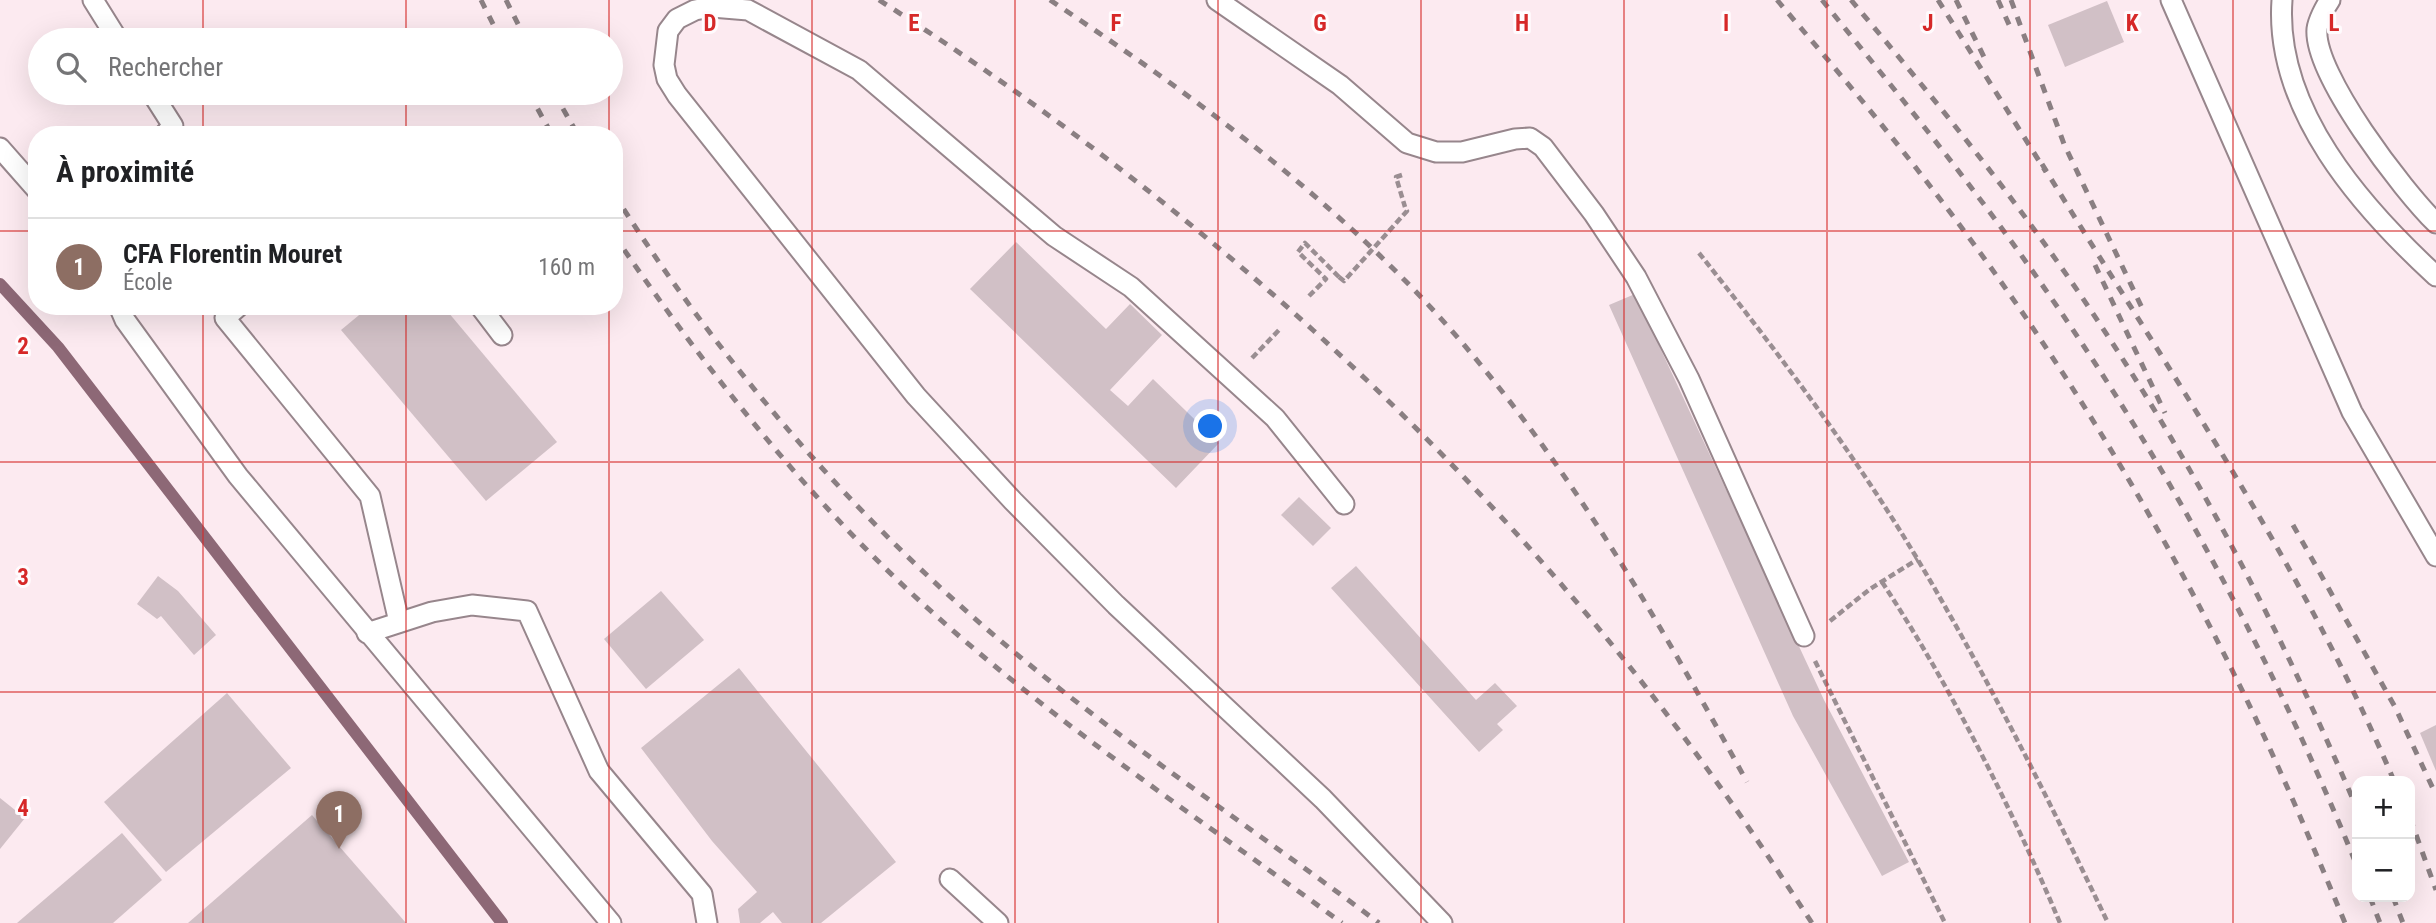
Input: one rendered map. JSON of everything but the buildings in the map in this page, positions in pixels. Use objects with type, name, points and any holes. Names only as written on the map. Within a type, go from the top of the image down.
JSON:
[{"type":"lane","points":[[93,0],[110,28]]},
{"type":"lane","points":[[1217,0],[1340,85],[1407,143],[1436,152],[1462,152],[1515,139],[1531,138],[1543,147],[1594,214],[1636,277],[1689,379],[1804,636]]},
{"type":"lane","points":[[2171,0],[2352,412],[2436,556]]},
{"type":"lane","points":[[2282,0],[2280,35],[2288,61],[2301,100],[2333,163],[2411,253],[2436,276]]},
{"type":"lane","points":[[2330,0],[2317,30],[2323,58],[2359,126],[2407,194],[2436,223]]},
{"type":"lane","points":[[1344,504],[1275,418],[1131,287],[1054,236],[859,71],[748,10],[730,7],[695,10],[677,19],[668,31],[664,65],[667,79],[677,95],[916,396],[1013,501],[1116,605],[1323,799],[1442,923]]},
{"type":"lane","points":[[160,105],[173,126]]},
{"type":"lane","points":[[0,148],[28,180]]},
{"type":"lane","points":[[122,315],[238,476],[611,923]]},
{"type":"lane","points":[[228,315],[225,318],[370,496],[399,622]]},
{"type":"lane","points":[[487,315],[502,335]]},
{"type":"lane","points":[[367,633],[399,622],[472,605],[527,611],[599,771],[702,894],[707,923]]},
{"type":"lane","points":[[950,879],[998,923]]},
{"type":"path","points":[[1309,296],[1326,279],[1298,251],[1305,243],[1343,281],[1407,211],[1396,177],[1402,175]]},
{"type":"path","points":[[1699,253],[1806,394],[1918,559],[1991,690],[2108,923]]},
{"type":"path","points":[[1918,559],[1804,636],[1945,923]]},
{"type":"path","points":[[1882,582],[1947,694],[2009,813],[2060,923]]},
{"type":"waterway","points":[[0,284],[28,314]]},
{"type":"waterway","points":[[29,315],[58,347],[502,923]]},
{"type":"railway","points":[[481,0],[495,28]]},
{"type":"railway","points":[[506,0],[520,28]]},
{"type":"railway","points":[[879,0],[1000,80],[1117,166],[1231,258],[1340,355],[1444,456],[1543,563],[1636,675],[1735,807],[1812,923]]},
{"type":"railway","points":[[1050,0],[1166,80],[1278,166],[1384,260],[1433,310],[1519,413],[1590,514],[1655,620],[1747,782]]},
{"type":"railway","points":[[1777,0],[1893,139],[1974,244],[2016,303],[2095,425],[2169,550],[2236,678],[2279,769],[2345,923]]},
{"type":"railway","points":[[1822,0],[1992,215],[2045,289],[2135,426],[2177,497],[2255,642],[2352,854]]},
{"type":"railway","points":[[1851,0],[1946,114],[2014,202],[2129,369],[2172,440],[2252,585],[2352,798]]},
{"type":"railway","points":[[1938,0],[2046,172]]},
{"type":"railway","points":[[1956,0],[1984,57]]},
{"type":"railway","points":[[1998,0],[2011,29]]},
{"type":"railway","points":[[2011,0],[2064,144],[2144,312]]},
{"type":"railway","points":[[536,105],[547,126]]},
{"type":"railway","points":[[561,105],[573,126]]},
{"type":"railway","points":[[2042,164],[2275,543],[2358,700],[2392,776]]},
{"type":"railway","points":[[623,208],[700,320],[747,380],[796,439],[901,550],[956,602],[1058,687],[1379,923]]},
{"type":"railway","points":[[623,248],[672,317],[764,436],[830,512],[919,601],[1035,699],[1342,923]]},
{"type":"railway","points":[[2095,265],[2165,413]]},
{"type":"railway","points":[[2293,525],[2395,707],[2436,795]]},
{"type":"railway","points":[[2415,832],[2436,890]]},
{"type":"railway","points":[[2372,902],[2380,923]]},
{"type":"railway","points":[[2395,902],[2403,923]]},
{"type":"place","name":"CFA Florentin Mouret","points":[[339,849]]}]
